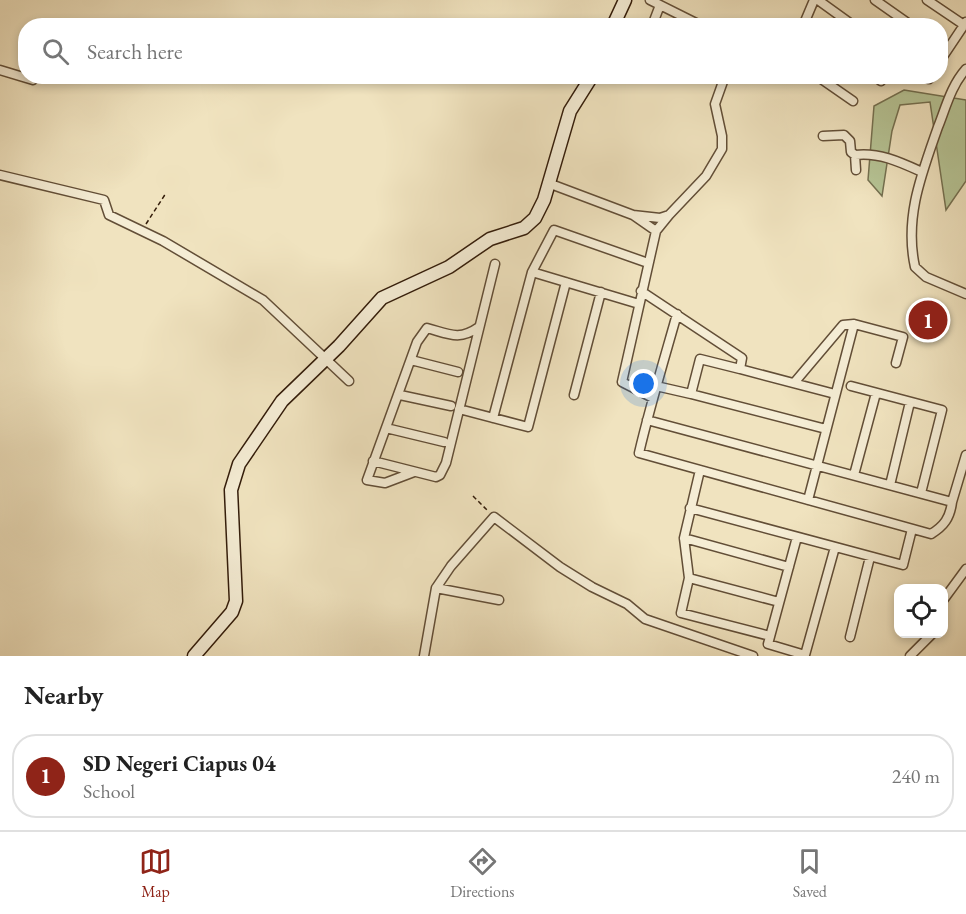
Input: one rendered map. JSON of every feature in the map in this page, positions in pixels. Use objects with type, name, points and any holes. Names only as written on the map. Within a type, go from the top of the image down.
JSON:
[{"type":"street","points":[[617,18],[625,0]]},
{"type":"street","points":[[650,0],[686,18]]},
{"type":"street","points":[[807,18],[816,0],[842,18]]},
{"type":"street","points":[[874,0],[900,18]]},
{"type":"street","points":[[927,0],[965,23],[948,43]]},
{"type":"street","points":[[654,18],[660,5]]},
{"type":"street","points":[[966,69],[953,87],[922,172],[912,212],[915,267],[926,276],[966,294]]},
{"type":"street","points":[[0,70],[18,75]]},
{"type":"street","points":[[194,656],[232,612],[236,600],[231,508],[236,470],[249,446],[282,401],[382,298],[449,267],[490,240],[524,228],[538,213],[570,111],[587,84]]},
{"type":"street","points":[[653,398],[622,382],[641,291],[656,231],[706,176],[722,149],[723,136],[716,104],[722,84]]},
{"type":"street","points":[[829,84],[853,101]]},
{"type":"street","points":[[823,136],[844,135],[850,141],[851,152],[855,155],[856,170]]},
{"type":"street","points":[[855,155],[866,154],[888,158],[922,172]]},
{"type":"street","points":[[0,175],[100,198],[107,203],[109,215],[142,230],[263,300],[349,381]]},
{"type":"street","points":[[548,183],[633,215],[656,231]]},
{"type":"street","points":[[633,215],[660,218],[669,215]]},
{"type":"street","points":[[494,418],[532,272],[554,230],[648,263]]},
{"type":"street","points":[[373,461],[435,477],[440,475],[455,407],[495,264]]},
{"type":"street","points":[[532,272],[639,304]]},
{"type":"street","points":[[400,395],[528,427],[566,282]]},
{"type":"street","points":[[641,291],[742,358],[740,369]]},
{"type":"street","points":[[574,395],[601,292]]},
{"type":"street","points":[[677,314],[639,453],[931,534],[940,529],[948,518],[966,455]]},
{"type":"street","points":[[794,383],[843,325],[854,324],[903,337],[896,363]]},
{"type":"street","points":[[808,500],[854,324]]},
{"type":"street","points":[[414,471],[385,483],[367,480],[400,395],[417,342],[427,328],[459,337],[466,336],[479,327]]},
{"type":"street","points":[[691,393],[700,359],[835,394]]},
{"type":"street","points":[[411,360],[458,372]]},
{"type":"street","points":[[656,386],[826,429]]},
{"type":"street","points":[[851,386],[942,410],[921,493]]},
{"type":"street","points":[[854,476],[876,393]]},
{"type":"street","points":[[890,485],[910,402]]},
{"type":"street","points":[[647,420],[952,502]]},
{"type":"street","points":[[387,428],[444,442]]},
{"type":"street","points":[[700,470],[684,538],[689,578],[681,613],[770,636]]},
{"type":"street","points":[[690,508],[903,566],[912,529]]},
{"type":"street","points":[[424,656],[436,588],[451,566],[494,517],[552,561],[592,587],[627,604],[645,619],[753,656]]},
{"type":"street","points":[[797,537],[768,644],[805,655],[835,547]]},
{"type":"street","points":[[684,538],[789,567]]},
{"type":"street","points":[[850,637],[870,557]]},
{"type":"street","points":[[948,594],[966,569]]},
{"type":"street","points":[[689,578],[779,602]]},
{"type":"street","points":[[436,588],[499,600]]},
{"type":"street","points":[[910,656],[927,638]]},
{"type":"path","points":[[142,230],[166,194]]},
{"type":"path","points":[[473,496],[494,517]]},
{"type":"green space","points":[[904,90],[966,100],[966,181],[946,210],[930,102],[900,105],[892,131],[882,196],[868,180],[874,106]]},
{"type":"place","name":"SD Negeri Ciapus 04","points":[[928,320]]}]
